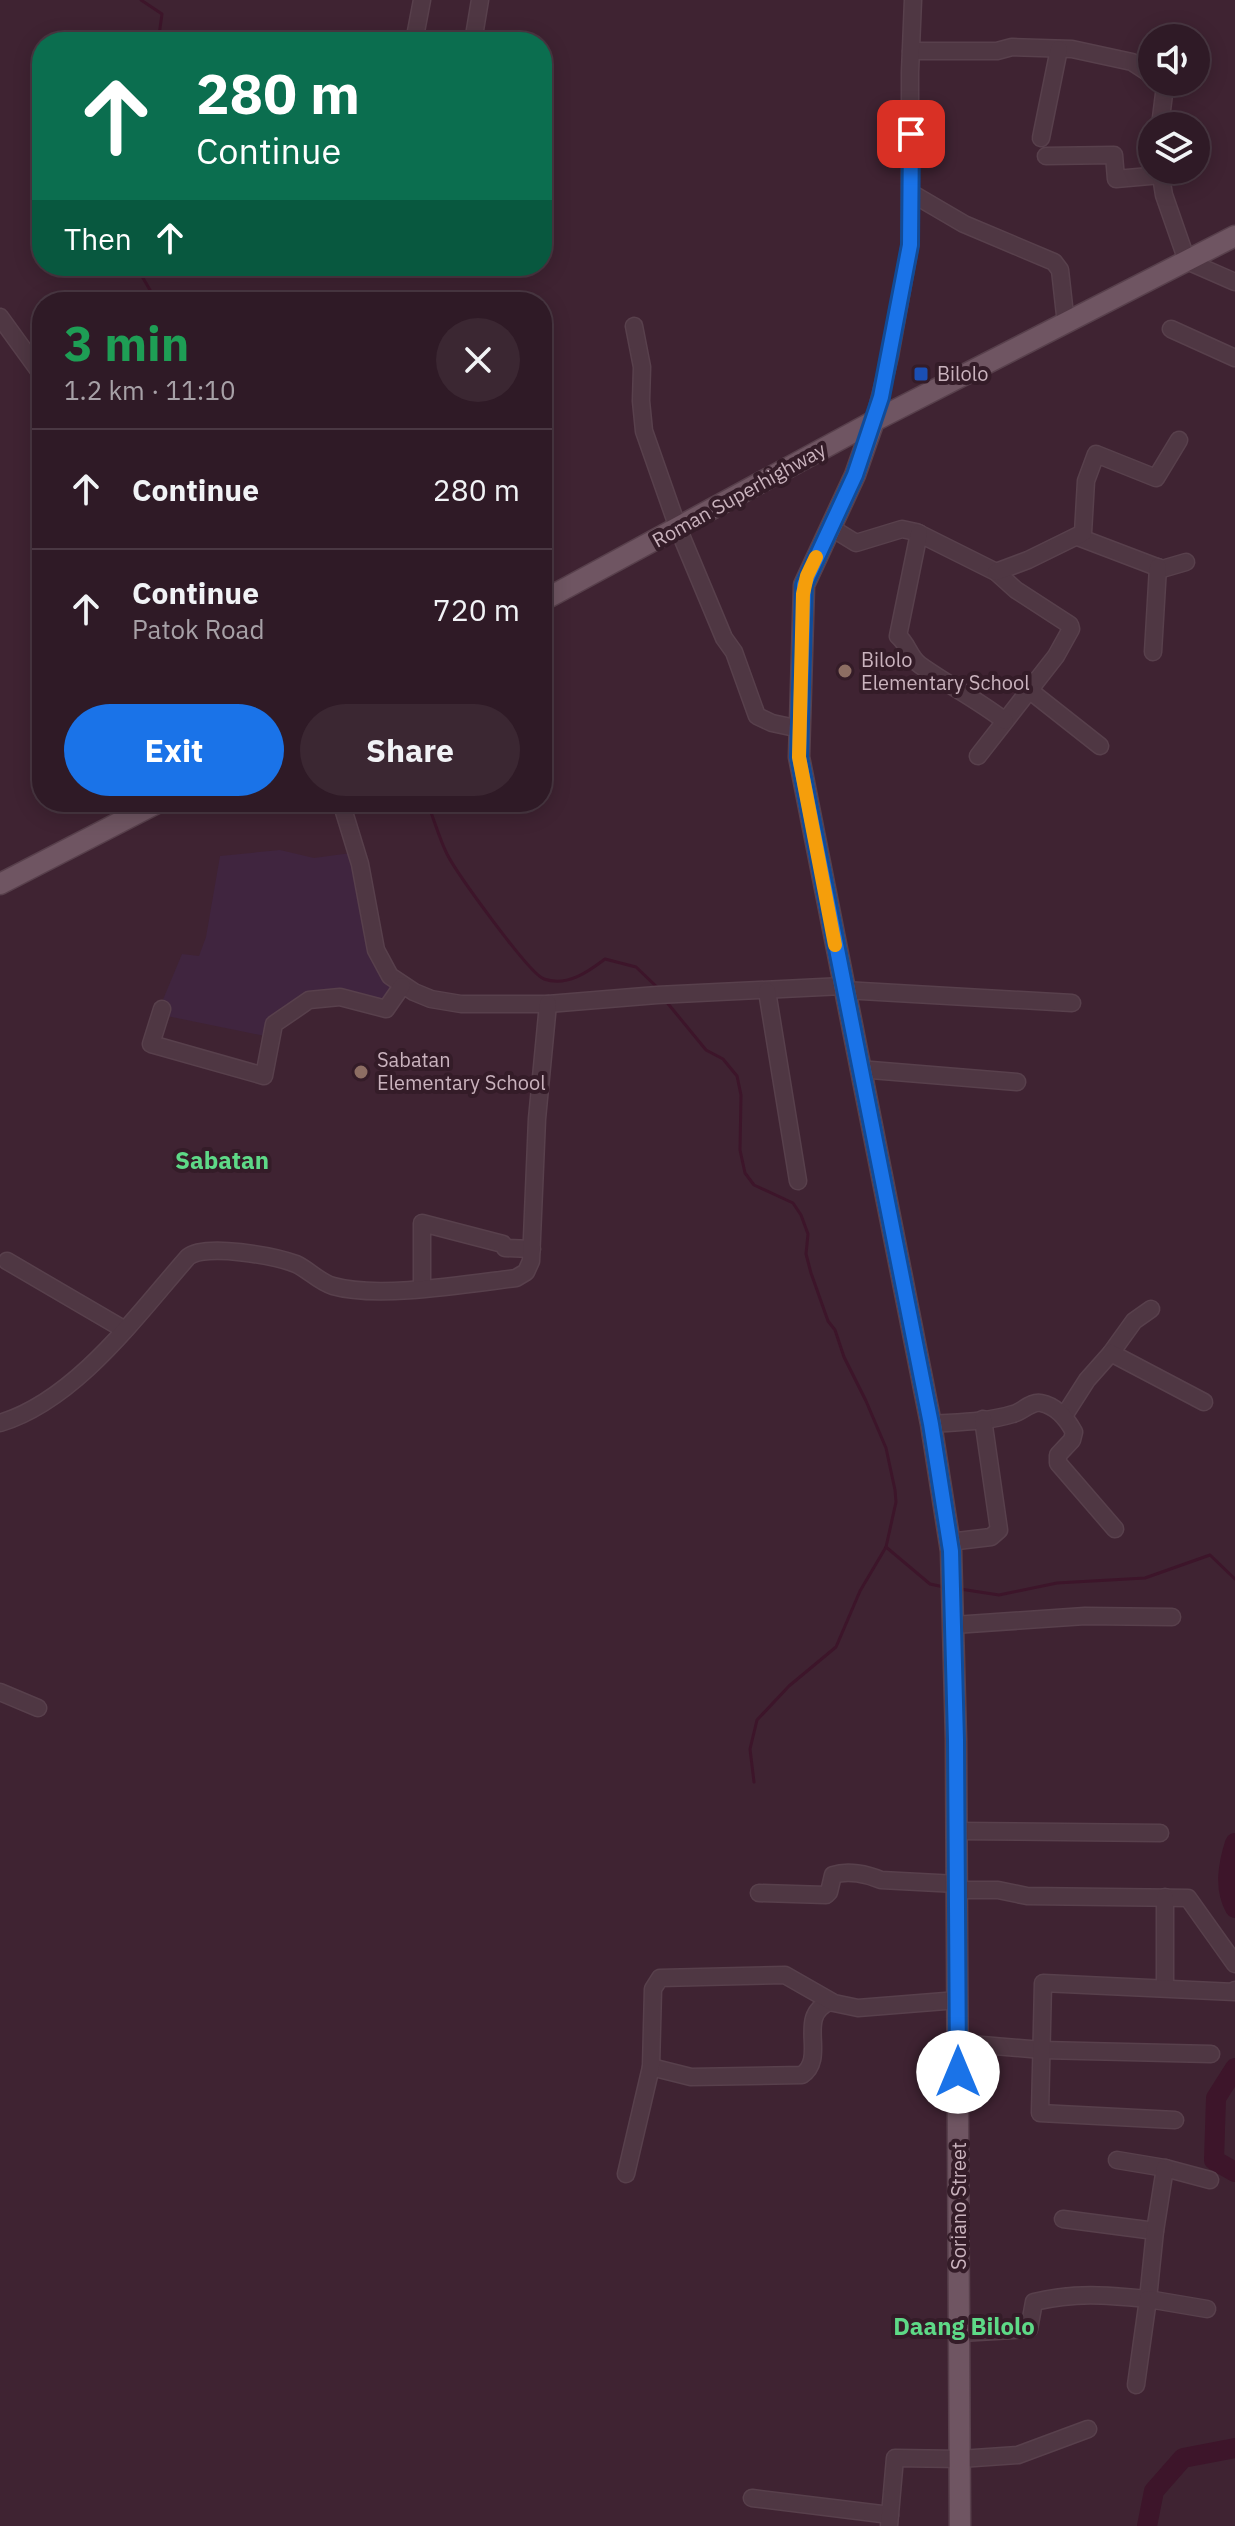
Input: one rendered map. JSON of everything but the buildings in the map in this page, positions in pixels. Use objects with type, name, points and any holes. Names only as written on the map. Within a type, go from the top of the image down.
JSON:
[{"type":"main road","name":"Roman Superhighway","points":[[552,596],[874,421],[1235,236]]},
{"type":"main road","name":"Soriano Street","points":[[874,421],[855,475],[804,585],[799,757],[931,1424],[949,1542],[953,1588],[957,1831],[960,2526]]},
{"type":"main road","points":[[0,884],[140,812]]},
{"type":"street","points":[[416,32],[422,0]]},
{"type":"street","points":[[475,32],[480,0]]},
{"type":"street","points":[[874,421],[910,245],[913,0]]},
{"type":"street","points":[[911,51],[997,51],[1012,47],[1059,49],[1116,57],[1138,65]]},
{"type":"street","points":[[1041,138],[1059,49]]},
{"type":"street","points":[[1046,156],[1114,155],[1116,179],[1138,176]]},
{"type":"street","points":[[1162,184],[1187,261],[1235,282]]},
{"type":"street","points":[[911,193],[976,230],[1054,262],[1060,270],[1066,324]]},
{"type":"street","points":[[0,317],[32,361]]},
{"type":"street","points":[[634,326],[642,367],[644,431],[678,528],[724,638],[734,652],[756,713],[765,720],[800,729]]},
{"type":"street","points":[[1171,329],[1235,358]]},
{"type":"street","points":[[996,572],[1083,533],[1086,523],[1086,481],[1096,454],[1156,478],[1179,440]]},
{"type":"street","points":[[830,527],[856,543],[902,529],[919,533],[996,572],[1016,590],[1071,626],[1056,656],[978,756]]},
{"type":"street","points":[[919,533],[898,636],[906,642],[921,666],[978,700],[1005,721]]},
{"type":"street","points":[[1078,537],[1158,567],[1167,568],[1186,562]]},
{"type":"street","points":[[1153,652],[1158,567]]},
{"type":"street","points":[[1029,690],[1100,746]]},
{"type":"street","points":[[344,812],[360,864],[376,950],[390,976],[402,986],[446,1003],[548,1004],[657,995],[843,988],[1072,1003]]},
{"type":"street","points":[[162,1009],[151,1044],[264,1076],[274,1024],[309,1000],[340,997],[386,1009],[402,986]]},
{"type":"street","points":[[767,991],[798,1181]]},
{"type":"street","points":[[0,1423],[43,1404],[125,1330],[188,1257],[197,1251],[284,1260],[302,1267],[331,1286],[343,1288],[422,1288],[520,1277],[530,1265],[532,1249],[537,1119],[548,1004]]},
{"type":"street","points":[[859,1069],[1017,1082]]},
{"type":"street","points":[[422,1288],[422,1223],[503,1244],[505,1248],[532,1249]]},
{"type":"street","points":[[7,1261],[125,1330]]},
{"type":"street","points":[[1064,1416],[1087,1380],[1134,1321],[1151,1309]]},
{"type":"street","points":[[1111,1353],[1204,1402]]},
{"type":"street","points":[[931,1424],[1009,1415],[1039,1403],[1064,1416],[1074,1432],[1073,1438],[1058,1455],[1058,1463],[1115,1529]]},
{"type":"street","points":[[949,1542],[994,1537],[999,1530],[983,1419]]},
{"type":"street","points":[[954,1625],[1085,1616],[1172,1617]]},
{"type":"street","points":[[0,1692],[38,1708]]},
{"type":"street","points":[[957,1831],[1160,1833]]},
{"type":"street","points":[[759,1893],[826,1895],[833,1875],[840,1873],[881,1880],[998,1890],[1027,1896],[1188,1898],[1235,1964]]},
{"type":"street","points":[[1165,1897],[1165,1987]]},
{"type":"street","points":[[626,2174],[651,2067],[653,1989],[663,1977],[785,1975],[830,2002],[858,2008],[958,2000]]},
{"type":"street","points":[[1175,2120],[1040,2113],[1043,1983],[1235,1990]]},
{"type":"street","points":[[651,2067],[691,2077],[802,2075],[808,2071],[812,2061],[814,2013],[830,2002]]},
{"type":"street","points":[[958,2043],[1042,2050],[1211,2054]]},
{"type":"street","points":[[1117,2160],[1210,2180]]},
{"type":"street","points":[[1136,2385],[1165,2168]]},
{"type":"street","points":[[1063,2219],[1155,2231]]},
{"type":"street","points":[[960,2333],[1029,2329],[1034,2302],[1067,2294],[1091,2293],[1148,2299],[1207,2309]]},
{"type":"street","points":[[752,2498],[889,2520],[895,2458],[960,2459],[1018,2455],[1088,2429]]},
{"type":"shaded area","points":[[280,850],[314,858],[351,853],[363,910],[398,988],[385,1007],[310,994],[270,1037],[157,1014],[182,954],[199,956],[206,937],[220,856]]},
{"type":"waterway","points":[[141,0],[162,14],[159,32]]},
{"type":"waterway","points":[[142,276],[151,292]]},
{"type":"waterway","points":[[431,812],[453,864],[493,921],[536,973],[553,981],[569,980],[605,959],[636,967],[659,989]]},
{"type":"waterway","points":[[665,1000],[706,1050],[723,1059],[737,1076],[741,1095],[740,1150],[745,1173],[754,1185],[793,1203],[801,1215],[808,1234],[806,1254],[811,1273],[828,1321],[835,1330],[844,1357],[886,1448],[895,1490],[896,1502],[886,1547],[860,1591],[836,1647],[789,1686],[757,1720],[750,1749],[754,1782]]},
{"type":"waterway","points":[[886,1547],[930,1584],[944,1587]]},
{"type":"waterway","points":[[960,1589],[999,1595],[1057,1583],[1145,1578],[1210,1555],[1235,1579]]},
{"type":"waterway","points":[[1235,1843],[1228,1876],[1229,1892],[1235,1908]]},
{"type":"waterway","points":[[1235,2068],[1216,2098],[1214,2160],[1235,2172]]},
{"type":"waterway","points":[[1147,2526],[1154,2491],[1183,2458],[1235,2448]]},
{"type":"slow traffic","points":[[816,557],[803,594],[799,757],[835,945]]},
{"type":"place","name":"Bilolo","points":[[921,374]]},
{"type":"place","name":"Bilolo Elementary School","points":[[845,671]]},
{"type":"place","name":"Sabatan Elementary School","points":[[361,1072]]},
{"type":"district","name":"Sabatan","points":[[222,1161]]},
{"type":"district","name":"Daang Bilolo","points":[[964,2327]]},
{"type":"route","points":[[911,134],[910,245],[881,397],[855,475],[804,585],[799,757],[931,1424],[951,1551],[956,1740],[958,2072]]}]
